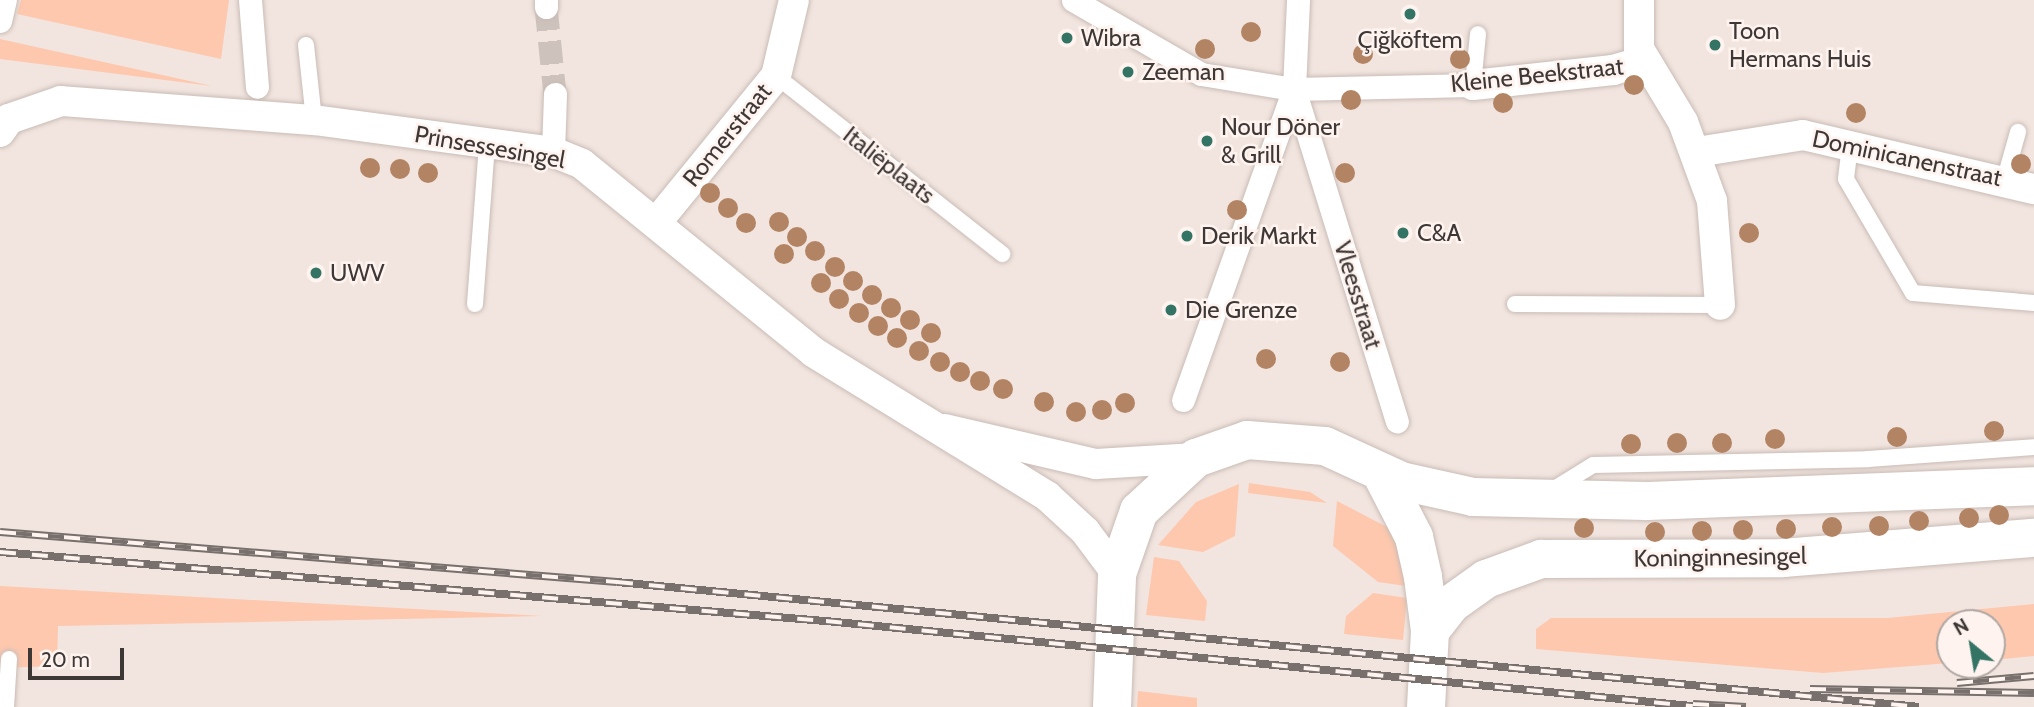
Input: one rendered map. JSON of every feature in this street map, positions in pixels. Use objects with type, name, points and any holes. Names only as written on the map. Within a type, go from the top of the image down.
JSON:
[{"type":"main road","points":[[1111,706],[1117,574],[1144,503],[1196,458],[1247,440],[1292,440],[1340,451],[1381,473],[1449,494],[1647,501],[2023,485]]},
{"type":"main road","points":[[1381,473],[1414,537],[1430,631],[1426,707]]},
{"type":"main road","name":"Koninginnesingel","points":[[1430,631],[1451,604],[1486,579],[1541,559],[1783,558],[2034,538]]},
{"type":"street","points":[[0,21],[5,0]]},
{"type":"street","points":[[250,0],[257,86]]},
{"type":"street","name":"Romerstraat","points":[[656,223],[776,76],[794,0]]},
{"type":"street","name":"Kleine Beekstraat","points":[[1073,0],[1201,74],[1294,89],[1473,85],[1613,70],[1645,61],[1697,152],[1712,201],[1720,305]]},
{"type":"street","name":"Vleesstraat","points":[[1183,400],[1294,89],[1298,0]]},
{"type":"street","points":[[1639,0],[1635,32],[1645,61]]},
{"type":"street","name":"Vleesstraat","points":[[1294,89],[1397,421]]},
{"type":"street","points":[[554,152],[555,94]]},
{"type":"street","name":"Prinsessesingel","points":[[0,132],[9,119],[61,101],[314,120],[554,152],[582,164],[813,352],[945,429],[967,452],[1073,519],[1117,574]]},
{"type":"street","name":"Dominicanenstraat","points":[[1697,152],[1801,125],[1850,146],[2005,178],[2034,189]]},
{"type":"street","name":"Prinsessesingel","points":[[945,429],[1096,464],[1196,458]]},
{"type":"lane","points":[[1473,85],[1478,34]]},
{"type":"lane","points":[[306,45],[316,94],[314,120]]},
{"type":"lane","name":"Italiëplaats","points":[[776,76],[1002,254]]},
{"type":"lane","points":[[2005,178],[2018,132]]},
{"type":"lane","points":[[475,304],[487,143]]},
{"type":"lane","points":[[1850,146],[1846,180],[1913,293],[2034,303]]},
{"type":"lane","points":[[1515,304],[1720,305]]},
{"type":"lane","points":[[1539,499],[1593,466],[1868,459],[2034,447]]},
{"type":"lane","points":[[6,707],[9,659]]},
{"type":"shaded area","points":[[21,0],[229,0],[221,59],[17,14]]},
{"type":"shaded area","points":[[0,39],[212,86],[0,59]]},
{"type":"shaded area","points":[[1249,483],[1310,492],[1327,503],[1248,493]]},
{"type":"shaded area","points":[[1239,484],[1235,536],[1203,552],[1158,545],[1196,502]]},
{"type":"shaded area","points":[[1337,501],[1387,527],[1399,548],[1406,586],[1378,582],[1333,546]]},
{"type":"shaded area","points":[[1154,557],[1179,561],[1207,601],[1205,621],[1146,615]]},
{"type":"shaded area","points":[[0,586],[542,616],[58,626],[57,666],[0,668]]},
{"type":"shaded area","points":[[1373,593],[1407,598],[1403,640],[1344,634],[1346,616]]},
{"type":"shaded area","points":[[2034,604],[2034,656],[2006,659],[2006,609],[1982,609]]},
{"type":"shaded area","points":[[1936,613],[1936,664],[1823,673],[1536,649],[1536,629],[1551,618],[1887,618]]},
{"type":"shaded area","points":[[1138,691],[1197,698],[1197,707],[1137,707]]},
{"type":"tunnel","points":[[546,7],[555,94]]},
{"type":"railway","points":[[0,532],[617,582],[1919,707]]},
{"type":"railway","points":[[0,552],[826,621],[1702,707]]},
{"type":"railway","points":[[1957,683],[2034,676]]},
{"type":"railway","points":[[1810,689],[2034,693]]},
{"type":"railway","points":[[1693,704],[1746,707]]},
{"type":"place","name":"Çiğköftem","points":[[1410,14]]},
{"type":"place","name":"Wibra","points":[[1067,38]]},
{"type":"place","name":"Toon Hermans Huis","points":[[1715,45]]},
{"type":"place","name":"Zeeman","points":[[1128,72]]},
{"type":"place","name":"Nour Döner & Grill","points":[[1207,141]]},
{"type":"place","name":"C&A","points":[[1403,233]]},
{"type":"place","name":"Derik Markt","points":[[1187,236]]},
{"type":"place","name":"UWV","points":[[316,273]]},
{"type":"place","name":"Die Grenze","points":[[1171,310]]}]
